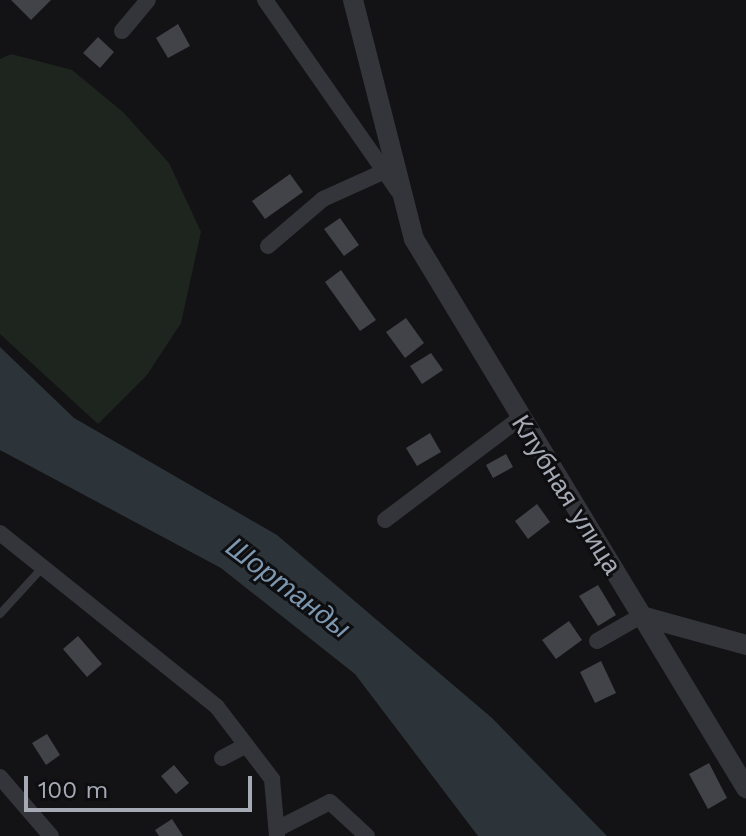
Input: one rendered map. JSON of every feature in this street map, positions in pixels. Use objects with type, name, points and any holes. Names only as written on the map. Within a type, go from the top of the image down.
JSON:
[{"type":"street","points":[[122,31],[148,0]]},
{"type":"street","name":"Клубная улица","points":[[265,0],[402,196]]},
{"type":"street","name":"Клубная улица","points":[[353,0],[402,196],[448,305],[746,788]]},
{"type":"street","points":[[268,246],[323,199],[385,171]]},
{"type":"street","points":[[385,520],[519,419]]},
{"type":"street","points":[[0,533],[46,564],[217,707],[272,779],[278,832],[330,802],[367,836]]},
{"type":"street","points":[[597,641],[641,616],[746,645]]},
{"type":"street","points":[[222,758],[246,745]]},
{"type":"street","points":[[0,777],[51,836]]},
{"type":"lane","points":[[0,614],[46,564]]},
{"type":"shaded area","points":[[11,54],[72,70],[123,112],[169,163],[201,232],[181,323],[147,375],[98,424],[0,334],[0,59]]},
{"type":"water","name":"Шортанды","points":[[0,347],[74,418],[277,535],[492,718],[607,836],[478,836],[355,674],[221,568],[0,450]]},
{"type":"building","points":[[11,0],[51,0],[31,20]]},
{"type":"building","points":[[178,24],[190,46],[168,58],[156,38]]},
{"type":"building","points":[[98,37],[114,52],[100,68],[83,53]]},
{"type":"building","points":[[290,174],[303,192],[265,219],[252,201]]},
{"type":"building","points":[[340,218],[359,245],[344,256],[324,229]]},
{"type":"building","points":[[341,270],[376,320],[360,331],[325,282]]},
{"type":"building","points":[[406,318],[424,343],[405,358],[386,332]]},
{"type":"building","points":[[431,353],[443,370],[422,384],[410,366]]},
{"type":"building","points":[[430,433],[441,452],[417,466],[406,448]]},
{"type":"building","points":[[506,454],[513,467],[493,478],[486,465]]},
{"type":"building","points":[[537,504],[550,522],[528,539],[515,521]]},
{"type":"building","points":[[598,585],[616,615],[598,626],[579,596]]},
{"type":"building","points":[[569,621],[582,640],[556,659],[542,640]]},
{"type":"building","points":[[78,636],[102,664],[87,677],[63,649]]},
{"type":"building","points":[[601,661],[616,693],[595,703],[580,672]]},
{"type":"building","points":[[47,734],[60,755],[46,765],[32,743]]},
{"type":"building","points":[[709,763],[727,798],[708,809],[689,774]]},
{"type":"building","points":[[174,765],[189,783],[176,794],[161,776]]},
{"type":"building","points":[[172,819],[183,836],[159,836],[155,830]]}]
